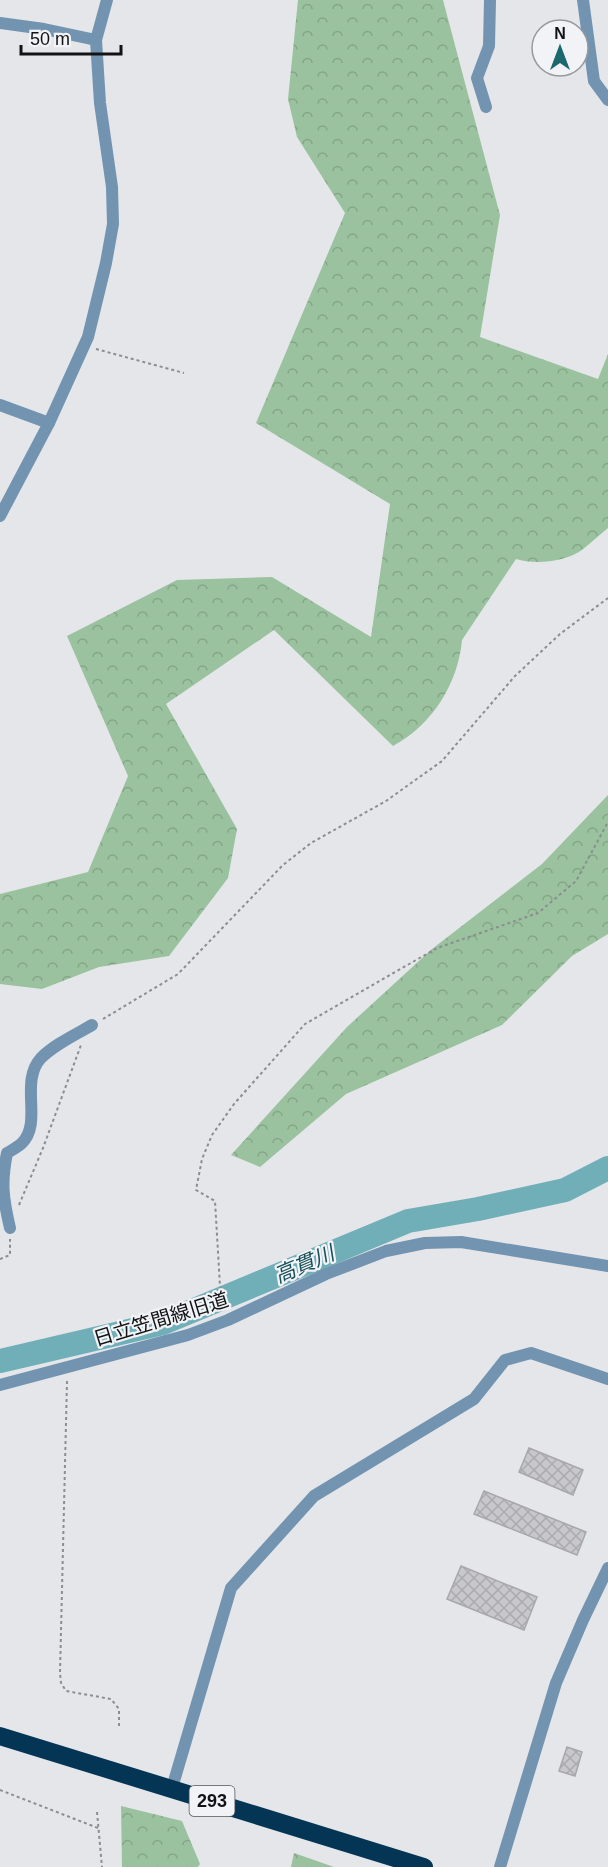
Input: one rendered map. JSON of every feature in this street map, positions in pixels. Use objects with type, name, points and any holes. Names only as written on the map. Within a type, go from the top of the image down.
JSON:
[{"type":"highway","name":"293","points":[[0,1736],[424,1867]]},
{"type":"street","points":[[0,516],[49,423],[88,337],[113,224],[112,187],[100,103],[96,39],[107,0]]},
{"type":"street","points":[[486,107],[477,78],[489,46],[490,0]]},
{"type":"street","points":[[583,0],[594,81],[608,100]]},
{"type":"street","points":[[0,23],[96,39]]},
{"type":"street","points":[[0,405],[49,423]]},
{"type":"street","points":[[10,1228],[3,1197],[2,1176],[7,1153],[23,1142],[30,1129],[30,1080],[40,1059],[64,1040],[92,1025]]},
{"type":"street","name":"日立笠間線旧道","points":[[0,1385],[188,1335],[228,1320],[326,1274],[386,1251],[425,1243],[460,1242],[608,1266]]},
{"type":"street","points":[[171,1788],[231,1588],[314,1496],[474,1399],[505,1360],[531,1353],[608,1379]]},
{"type":"street","points":[[500,1867],[556,1683],[608,1568]]},
{"type":"path","points":[[84,346],[184,373]]},
{"type":"path","points":[[0,1259],[10,1255],[10,1228],[43,1148],[78,1050],[92,1025],[178,974],[283,865],[311,843],[386,801],[442,761],[515,676],[560,634],[608,598]]},
{"type":"path","points":[[224,1305],[215,1201],[196,1190],[202,1159],[212,1135],[234,1104],[305,1024],[436,948],[538,913],[576,882],[608,822]]},
{"type":"path","points":[[67,1368],[61,1683],[66,1691],[111,1699],[119,1709],[119,1726]]},
{"type":"path","points":[[0,1790],[99,1828]]},
{"type":"path","points":[[97,1812],[102,1867]]},
{"type":"green space","points":[[298,0],[443,0],[500,215],[480,337],[598,379],[608,354],[608,528],[582,550],[559,560],[541,562],[516,559],[462,640],[455,672],[441,702],[420,727],[393,746],[274,630],[166,704],[237,829],[228,878],[169,956],[99,967],[42,989],[0,984],[0,894],[88,872],[128,776],[67,636],[177,580],[272,577],[371,637],[390,504],[256,423],[345,213],[297,137],[288,99]]},
{"type":"green space","points":[[608,795],[608,934],[572,956],[502,1025],[346,1094],[260,1167],[231,1155],[347,1027],[432,949],[542,864]]},
{"type":"green space","points":[[121,1806],[182,1821],[200,1864],[198,1867],[122,1867]]},
{"type":"green space","points":[[294,1853],[334,1867],[291,1867]]},
{"type":"building","points":[[529,1448],[583,1470],[573,1495],[519,1472]]},
{"type":"building","points":[[484,1491],[586,1532],[577,1555],[474,1514]]},
{"type":"building","points":[[461,1566],[537,1597],[524,1630],[447,1599]]},
{"type":"building","points":[[567,1747],[582,1752],[575,1776],[559,1771]]},
{"type":"waterway","name":"高貫川","points":[[0,1361],[163,1323],[408,1221],[565,1190],[608,1168]]}]
